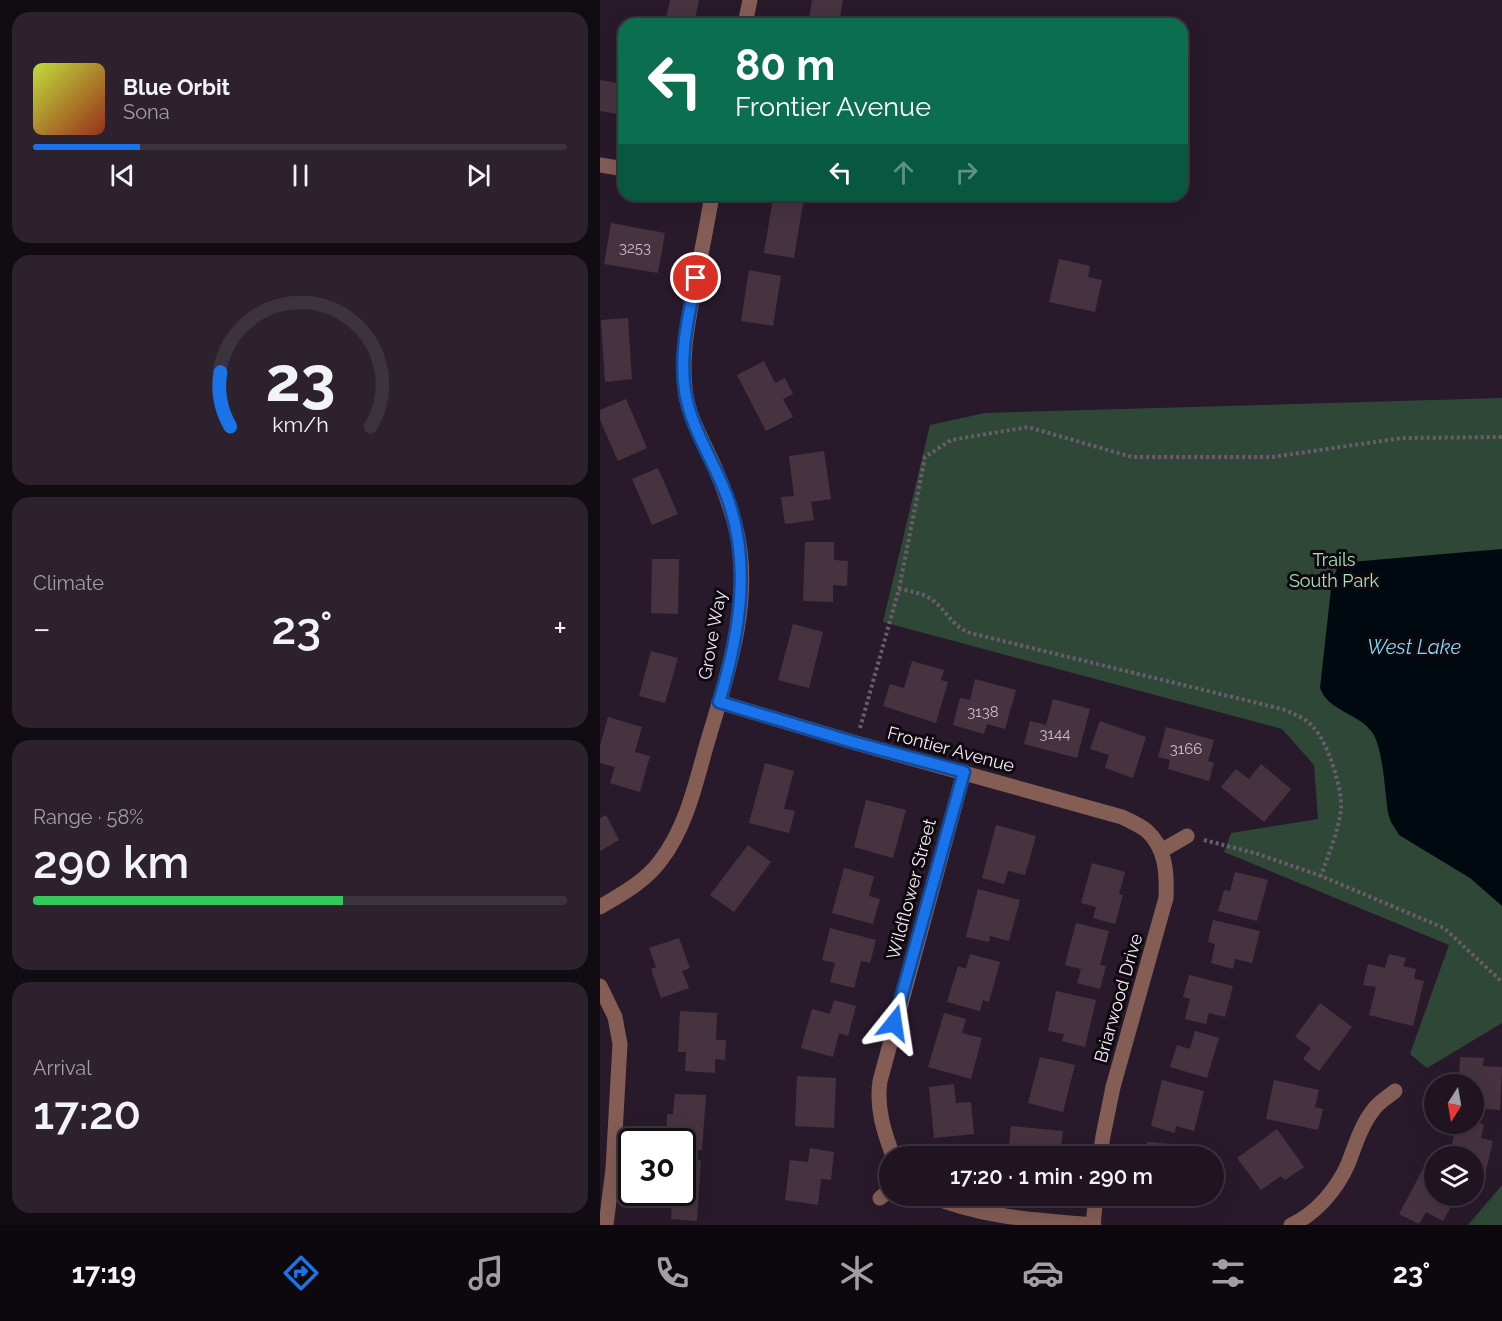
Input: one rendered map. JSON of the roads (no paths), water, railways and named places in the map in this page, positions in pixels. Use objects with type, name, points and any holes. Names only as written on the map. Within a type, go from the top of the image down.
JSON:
[{"type":"street","points":[[746,18],[750,0]]},
{"type":"street","points":[[600,165],[618,168]]},
{"type":"street","name":"Grove Way","points":[[600,907],[627,891],[647,875],[661,862],[678,835],[688,810],[726,679],[739,618],[741,573],[737,535],[728,499],[691,417],[685,389],[684,351],[711,201]]},
{"type":"street","name":"Frontier Avenue","points":[[719,702],[856,743],[1122,817],[1146,830],[1161,850]]},
{"type":"street","name":"Wildflower Street","points":[[890,1146],[879,1108],[879,1081],[964,772]]},
{"type":"street","points":[[1161,850],[1187,836]]},
{"type":"street","name":"Briarwood Drive","points":[[1102,1146],[1113,1088],[1166,898],[1167,872],[1161,850]]},
{"type":"street","points":[[600,986],[615,1017],[620,1044],[613,1168],[606,1225]]},
{"type":"street","points":[[1291,1225],[1314,1210],[1330,1194],[1339,1181],[1358,1136],[1374,1108],[1395,1091]]},
{"type":"street","points":[[962,1206],[1003,1216],[1093,1225],[1095,1206]]},
{"type":"water","name":"West Lake","points":[[1502,549],[1502,906],[1470,878],[1399,835],[1388,813],[1376,739],[1359,720],[1330,702],[1320,688],[1332,580],[1337,569],[1351,562]]},
{"type":"park label","name":"Trails South Park","points":[[1334,569]]}]
